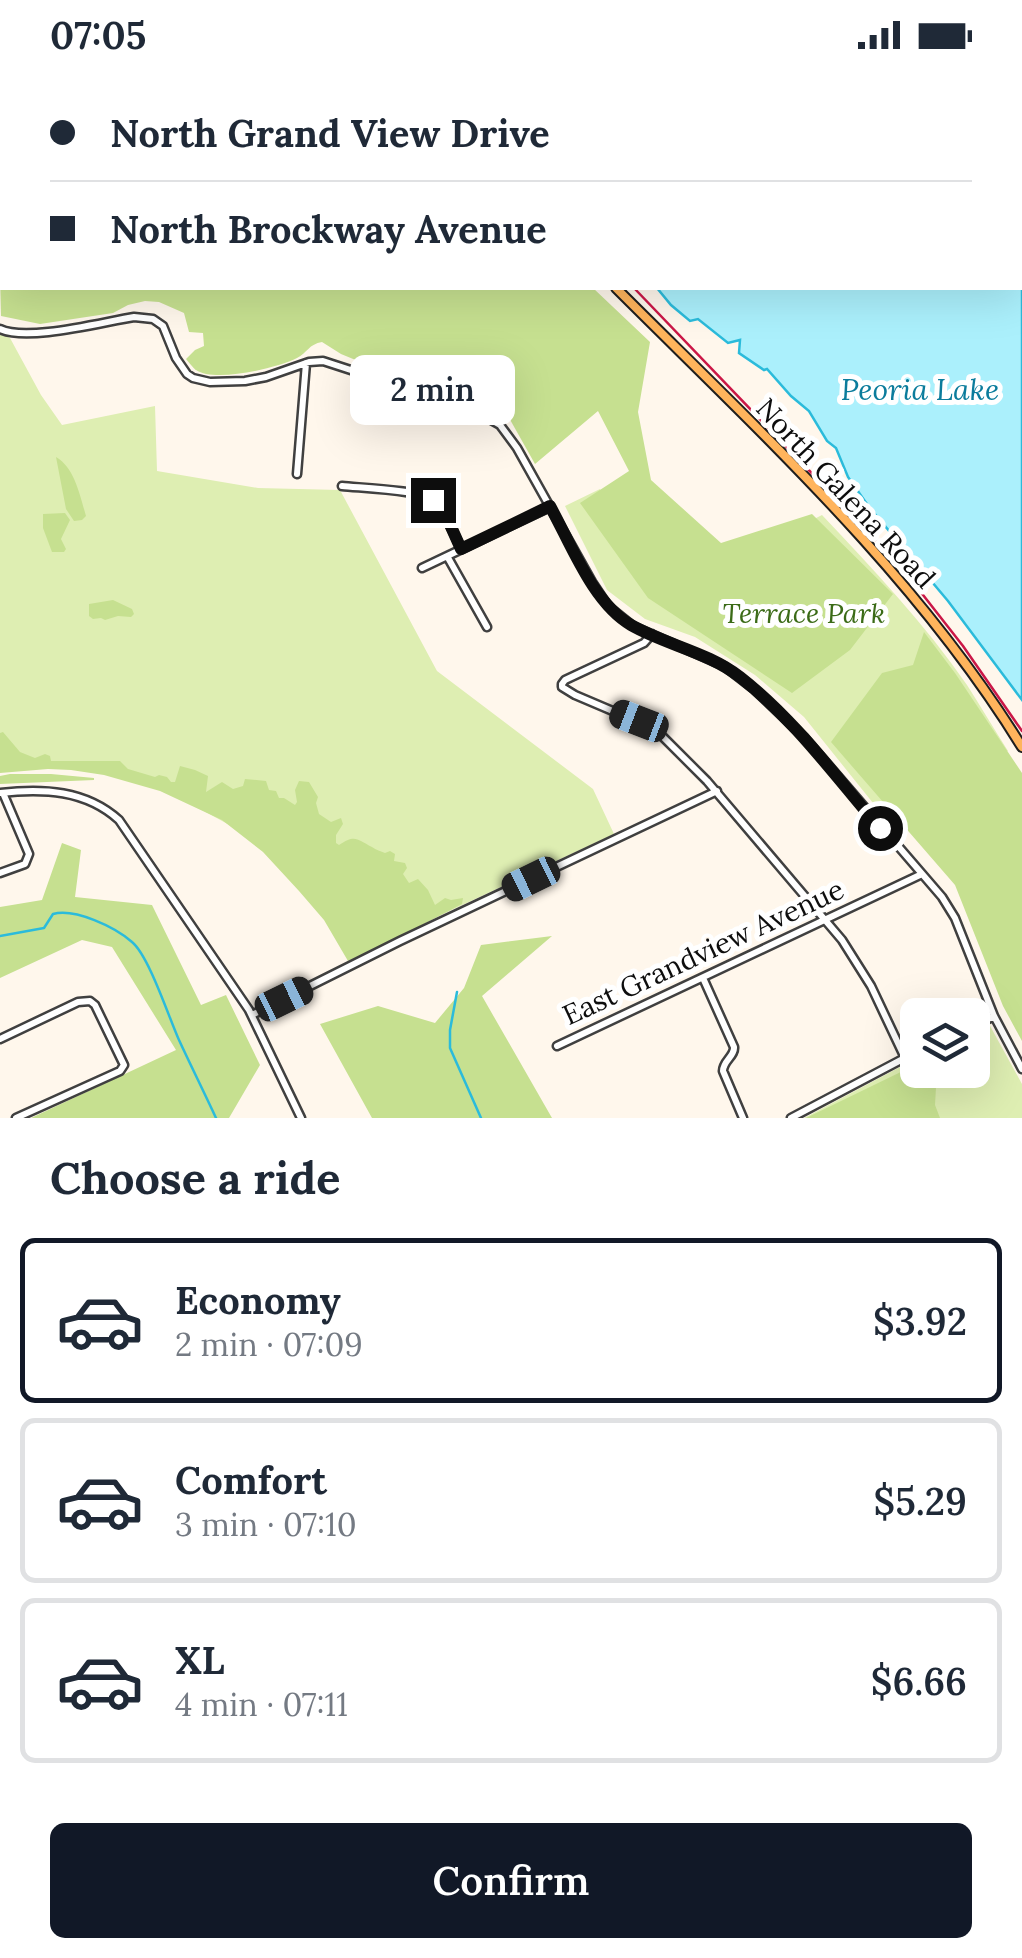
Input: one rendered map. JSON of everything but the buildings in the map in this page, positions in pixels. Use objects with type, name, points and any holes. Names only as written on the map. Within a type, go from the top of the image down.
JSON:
[{"type":"main road","name":"North Galena Road","points":[[618,290],[794,466],[893,572],[966,664],[1022,747]]},
{"type":"street","points":[[0,330],[25,334],[134,317],[152,319],[163,326],[182,367],[202,381],[258,379],[321,360],[494,420],[517,448],[603,600],[623,620],[721,664],[756,690],[805,738],[922,874],[950,909],[994,1016],[1022,1069]]},
{"type":"street","points":[[296,474],[306,363]]},
{"type":"street","points":[[342,486],[416,494],[433,500],[448,520],[461,549]]},
{"type":"street","points":[[422,568],[550,506]]},
{"type":"street","points":[[448,556],[487,626]]},
{"type":"street","points":[[652,634],[644,643],[565,680],[562,685],[565,690],[657,730],[717,791],[826,919],[871,986],[900,1047]]},
{"type":"street","points":[[252,1014],[717,791]]},
{"type":"street","points":[[0,873],[22,866],[28,856],[1,793],[74,795],[94,802],[117,818],[252,1014],[301,1118]]},
{"type":"street","name":"East Grandview Avenue","points":[[557,1046],[922,874]]},
{"type":"street","points":[[702,978],[734,1045],[723,1072],[743,1118]]},
{"type":"street","points":[[0,1039],[76,1003],[90,1001],[123,1064],[122,1069],[16,1118]]},
{"type":"street","points":[[990,1018],[994,1016]]},
{"type":"street","points":[[791,1118],[900,1061]]},
{"type":"green space","points":[[0,290],[595,290],[650,342],[638,412],[651,480],[721,543],[812,514],[893,594],[850,650],[792,693],[648,598],[580,503],[629,471],[598,411],[535,464],[508,416],[442,395],[426,368],[388,356],[358,361],[322,342],[275,366],[231,375],[205,374],[195,370],[186,359],[204,346],[203,333],[189,332],[184,313],[159,302],[145,301],[113,313],[40,324],[1,316]]},
{"type":"green space","points":[[0,333],[10,338],[62,425],[155,406],[157,471],[258,488],[340,490],[437,671],[593,789],[614,834],[349,958],[316,894],[275,850],[147,780],[37,764],[0,767]]},
{"type":"green space","points":[[56,457],[76,483],[86,516],[82,520],[74,521],[66,509]]},
{"type":"green space","name":"Terrace Park","points":[[600,489],[657,599],[822,515],[934,640],[1008,751],[881,813],[804,717],[755,675],[695,637],[645,619],[607,590],[565,506]]},
{"type":"green space","points":[[65,513],[70,520],[61,539],[66,549],[52,552],[43,528],[43,514]]},
{"type":"green space","points":[[113,600],[132,609],[134,614],[105,620],[89,616],[89,604]]},
{"type":"green space","points":[[924,632],[1022,773],[1022,1041],[1003,1006],[955,885],[831,742],[882,673],[913,665]]},
{"type":"green space","points":[[3,732],[20,752],[35,758],[45,754],[51,761],[120,761],[128,769],[167,777],[171,782],[175,782],[180,766],[195,770],[208,776],[206,792],[222,782],[233,789],[243,786],[245,779],[266,781],[269,790],[295,805],[299,781],[309,782],[318,797],[319,814],[331,822],[341,818],[343,824],[336,843],[356,839],[385,853],[390,851],[395,854],[394,861],[405,863],[403,874],[409,883],[418,879],[435,905],[445,898],[463,898],[462,904],[348,961],[324,920],[299,891],[263,852],[222,820],[160,791],[104,775],[48,769],[0,773]]},
{"type":"green space","points":[[0,776],[94,780],[0,784]]},
{"type":"green space","points":[[62,843],[81,850],[75,897],[152,905],[201,1005],[226,995],[260,1065],[229,1118],[31,1118],[176,1050],[112,947],[82,940],[0,978],[0,907],[42,900]]},
{"type":"green space","points":[[552,936],[482,996],[552,1118],[372,1118],[320,1024],[378,1006],[435,1023],[464,988],[481,945]]},
{"type":"green space","points":[[990,1026],[1022,1084],[1022,1118],[804,1118],[900,1067],[900,1088],[990,1088]]},
{"type":"green space","points":[[900,1072],[900,1088],[936,1088],[935,1105],[940,1118],[806,1118]]},
{"type":"water","name":"Peoria Lake","points":[[659,290],[1022,290],[1022,700],[948,601],[869,507],[848,477],[836,448],[827,441],[809,411],[767,369],[739,353],[740,340],[728,343],[698,319],[690,321]]},
{"type":"waterway","points":[[0,936],[44,928],[53,914],[62,913],[94,920],[132,942],[152,973],[216,1118]]},
{"type":"waterway","points":[[457,992],[450,1048],[481,1118]]},
{"type":"railway","points":[[636,290],[898,563],[963,646],[1022,731]]},
{"type":"route","points":[[433,500],[448,520],[461,549],[550,506],[598,594],[615,613],[637,628],[717,662],[738,676],[805,738],[880,828]]}]
